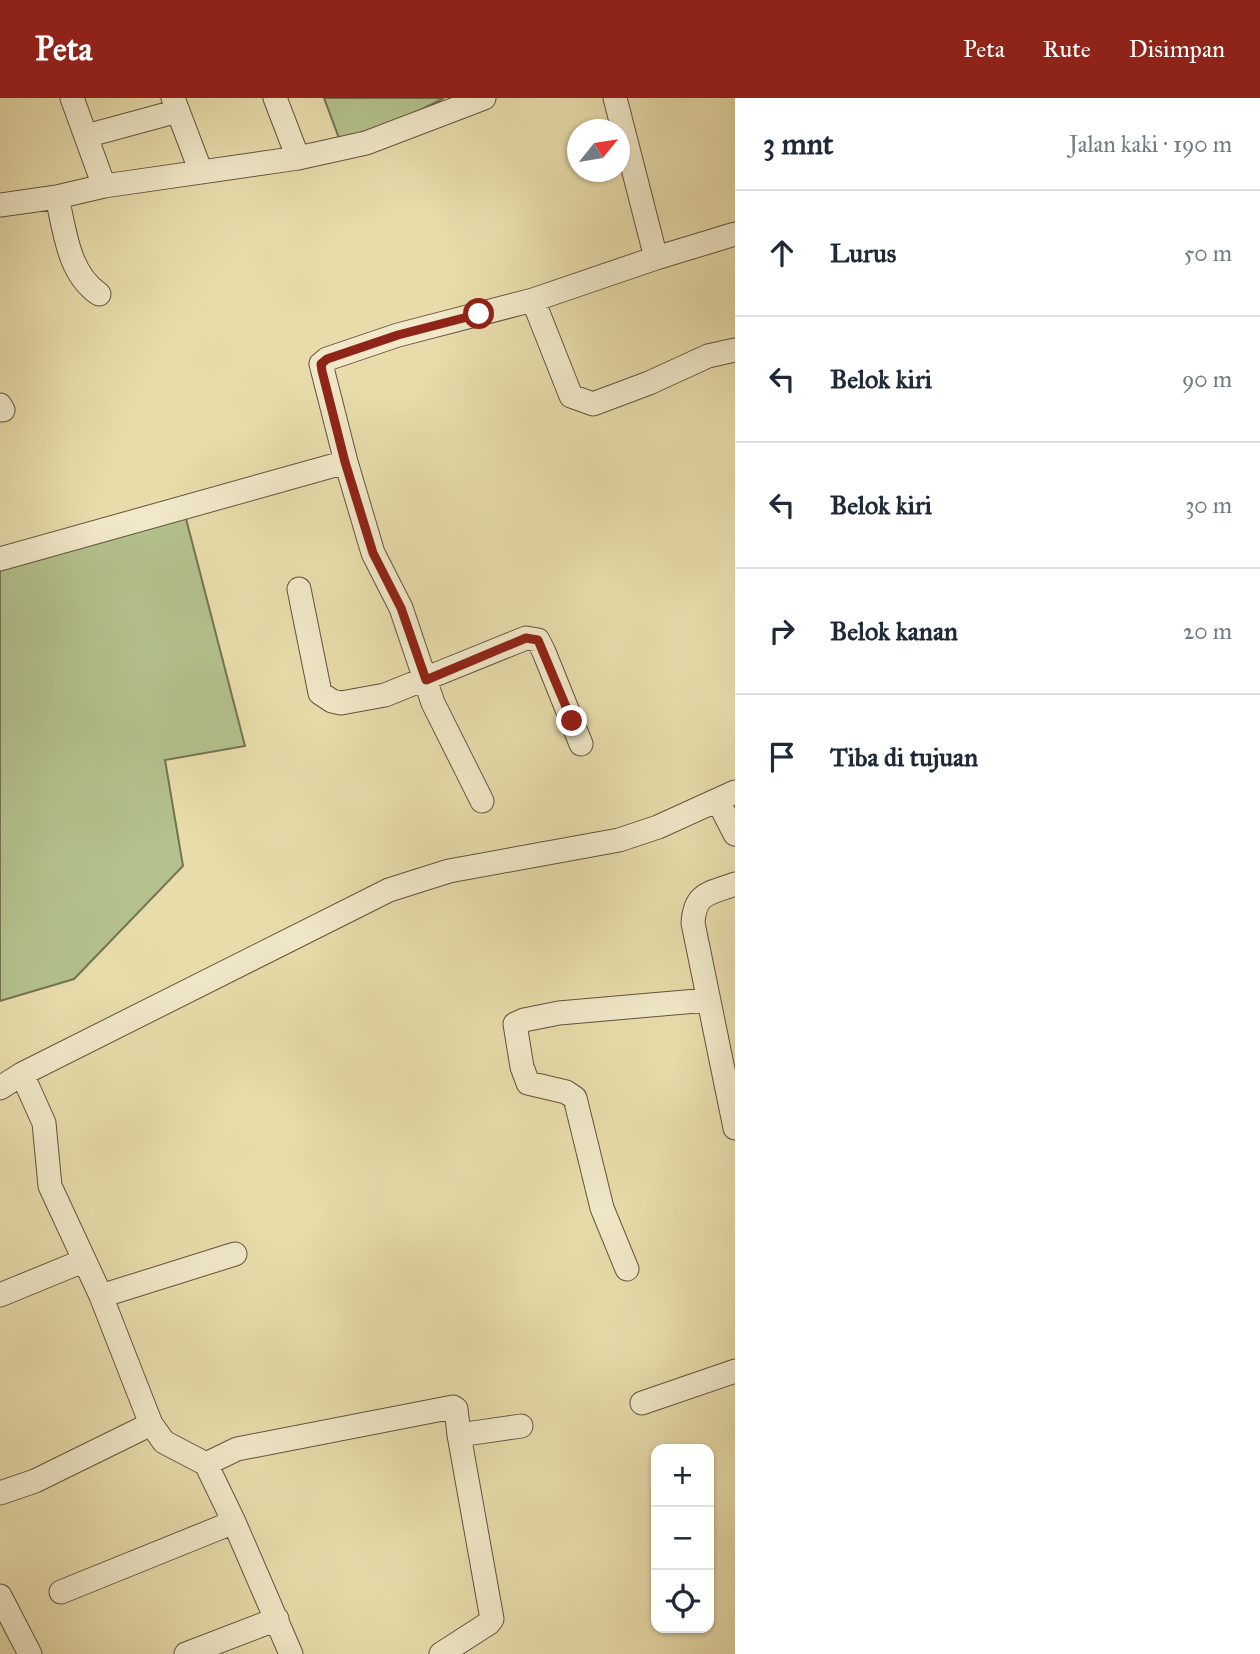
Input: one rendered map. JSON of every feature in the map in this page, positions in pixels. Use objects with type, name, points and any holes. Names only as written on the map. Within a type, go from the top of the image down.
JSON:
[{"type":"street","points":[[72,98],[104,186]]},
{"type":"street","points":[[275,98],[298,158]]},
{"type":"street","points":[[0,205],[57,197],[104,186],[298,158],[366,143],[484,98]]},
{"type":"street","points":[[615,98],[656,258]]},
{"type":"street","points":[[86,135],[175,104],[201,172]]},
{"type":"street","points":[[57,197],[69,250],[76,268],[88,285],[99,294]]},
{"type":"street","points":[[482,802],[433,703],[401,608],[373,553],[345,462],[321,364],[327,359],[398,335],[533,300],[735,234]]},
{"type":"street","points":[[533,300],[571,397],[583,402],[593,404],[649,383],[708,356],[735,350]]},
{"type":"street","points":[[0,558],[345,462]]},
{"type":"street","points":[[299,589],[320,693],[332,701],[341,703],[385,695],[526,638],[538,640],[581,744]]},
{"type":"street","points":[[0,1088],[22,1074],[389,890],[449,872],[619,840],[658,827],[727,796],[735,834]]},
{"type":"street","points":[[735,884],[703,896],[694,906],[693,923],[708,1000],[728,1065],[735,1128]]},
{"type":"street","points":[[627,1269],[602,1209],[575,1098],[566,1092],[528,1083],[522,1066],[515,1024],[559,1013],[708,1000]]},
{"type":"street","points":[[22,1074],[44,1122],[50,1186],[83,1261],[102,1296],[151,1424],[164,1442],[206,1464],[291,1654]]},
{"type":"street","points":[[102,1296],[235,1254]]},
{"type":"street","points":[[0,1295],[83,1261]]},
{"type":"street","points":[[642,1403],[735,1371]]},
{"type":"street","points":[[206,1464],[237,1449],[453,1407],[456,1410],[492,1619],[441,1654]]},
{"type":"street","points":[[0,1493],[35,1480],[151,1424]]},
{"type":"street","points":[[459,1434],[521,1426]]},
{"type":"street","points":[[61,1592],[234,1522]]},
{"type":"street","points":[[0,1596],[30,1654]]},
{"type":"street","points":[[186,1654],[277,1619]]},
{"type":"green space","points":[[324,98],[444,98],[343,149]]},
{"type":"green space","points":[[184,511],[245,746],[165,760],[183,866],[74,979],[0,1001],[0,558]]},
{"type":"route","points":[[479,314],[398,335],[327,359],[321,364],[322,371],[345,462],[373,553],[401,608],[426,680],[526,638],[538,640],[572,721]]}]
